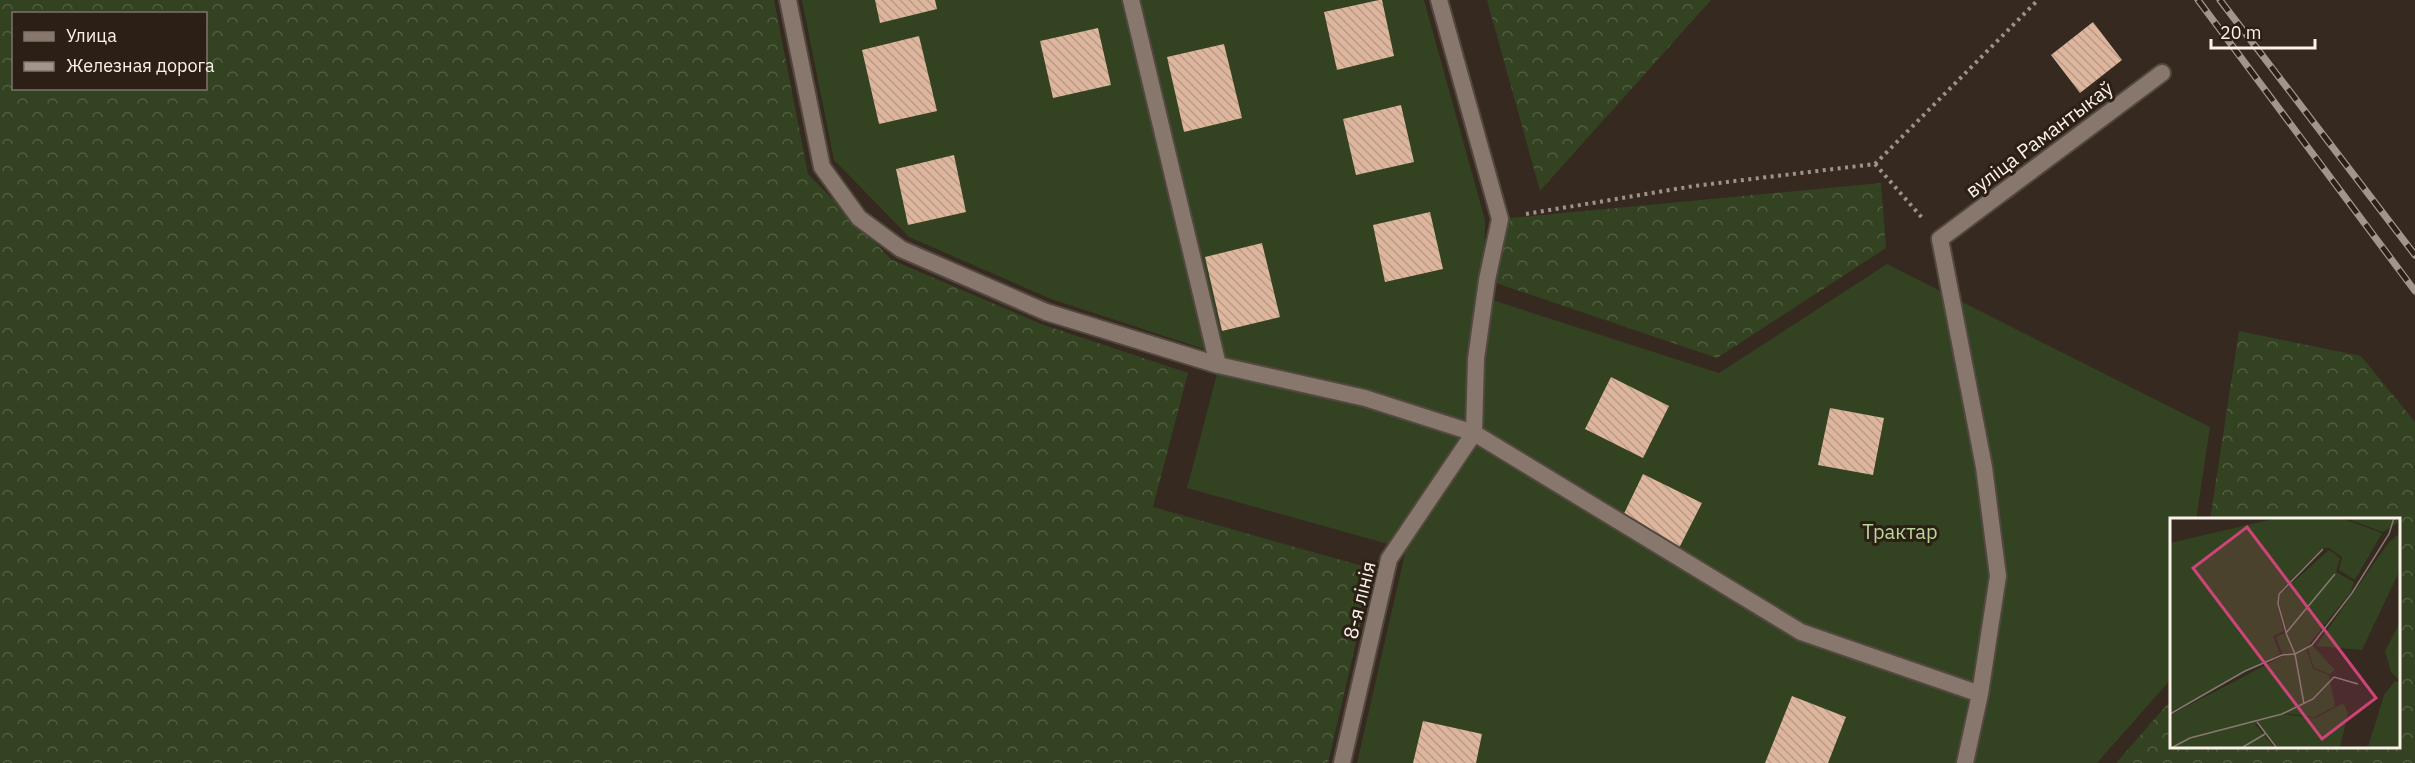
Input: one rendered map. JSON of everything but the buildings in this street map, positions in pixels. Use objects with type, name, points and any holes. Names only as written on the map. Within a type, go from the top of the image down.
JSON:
[{"type":"street","points":[[788,0],[822,167],[859,218],[901,249],[1046,312],[1218,365],[1365,398],[1474,433],[1801,632],[1980,694]]},
{"type":"street","points":[[1131,0],[1218,365]]},
{"type":"street","points":[[1438,0],[1500,219],[1487,279],[1476,358],[1474,433]]},
{"type":"street","name":"вуліца Рамантыкаў","points":[[1940,239],[2162,73]]},
{"type":"street","points":[[1940,239],[1984,467],[1998,576],[1980,694],[1965,763]]},
{"type":"street","name":"8-я лінія","points":[[1342,763],[1389,559],[1474,433]]},
{"type":"path","points":[[1500,219],[1694,186],[1875,164],[2038,0]]},
{"type":"path","points":[[1875,164],[1940,239]]},
{"type":"green space","points":[[0,0],[774,0],[808,174],[892,260],[1041,324],[1188,373],[1153,507],[1373,569],[1328,763],[0,763]]},
{"type":"green space","name":"Трактар","points":[[802,0],[1424,0],[1485,220],[1483,297],[1719,373],[1887,264],[2210,427],[2196,518],[2170,518],[2170,680],[2097,763],[1357,763],[1406,549],[1187,488],[1222,355],[1051,299],[909,237],[834,160]]},
{"type":"green space","points":[[1487,0],[1711,0],[1540,191]]},
{"type":"green space","points":[[1881,183],[1886,248],[1717,358],[1487,280],[1500,219]]},
{"type":"green space","points":[[2239,331],[2361,356],[2415,422],[2415,763],[2116,763],[2170,701],[2170,748],[2400,748],[2400,518],[2210,518]]},
{"type":"railway","points":[[2198,0],[2415,291]]},
{"type":"railway","points":[[2220,0],[2415,255]]}]
